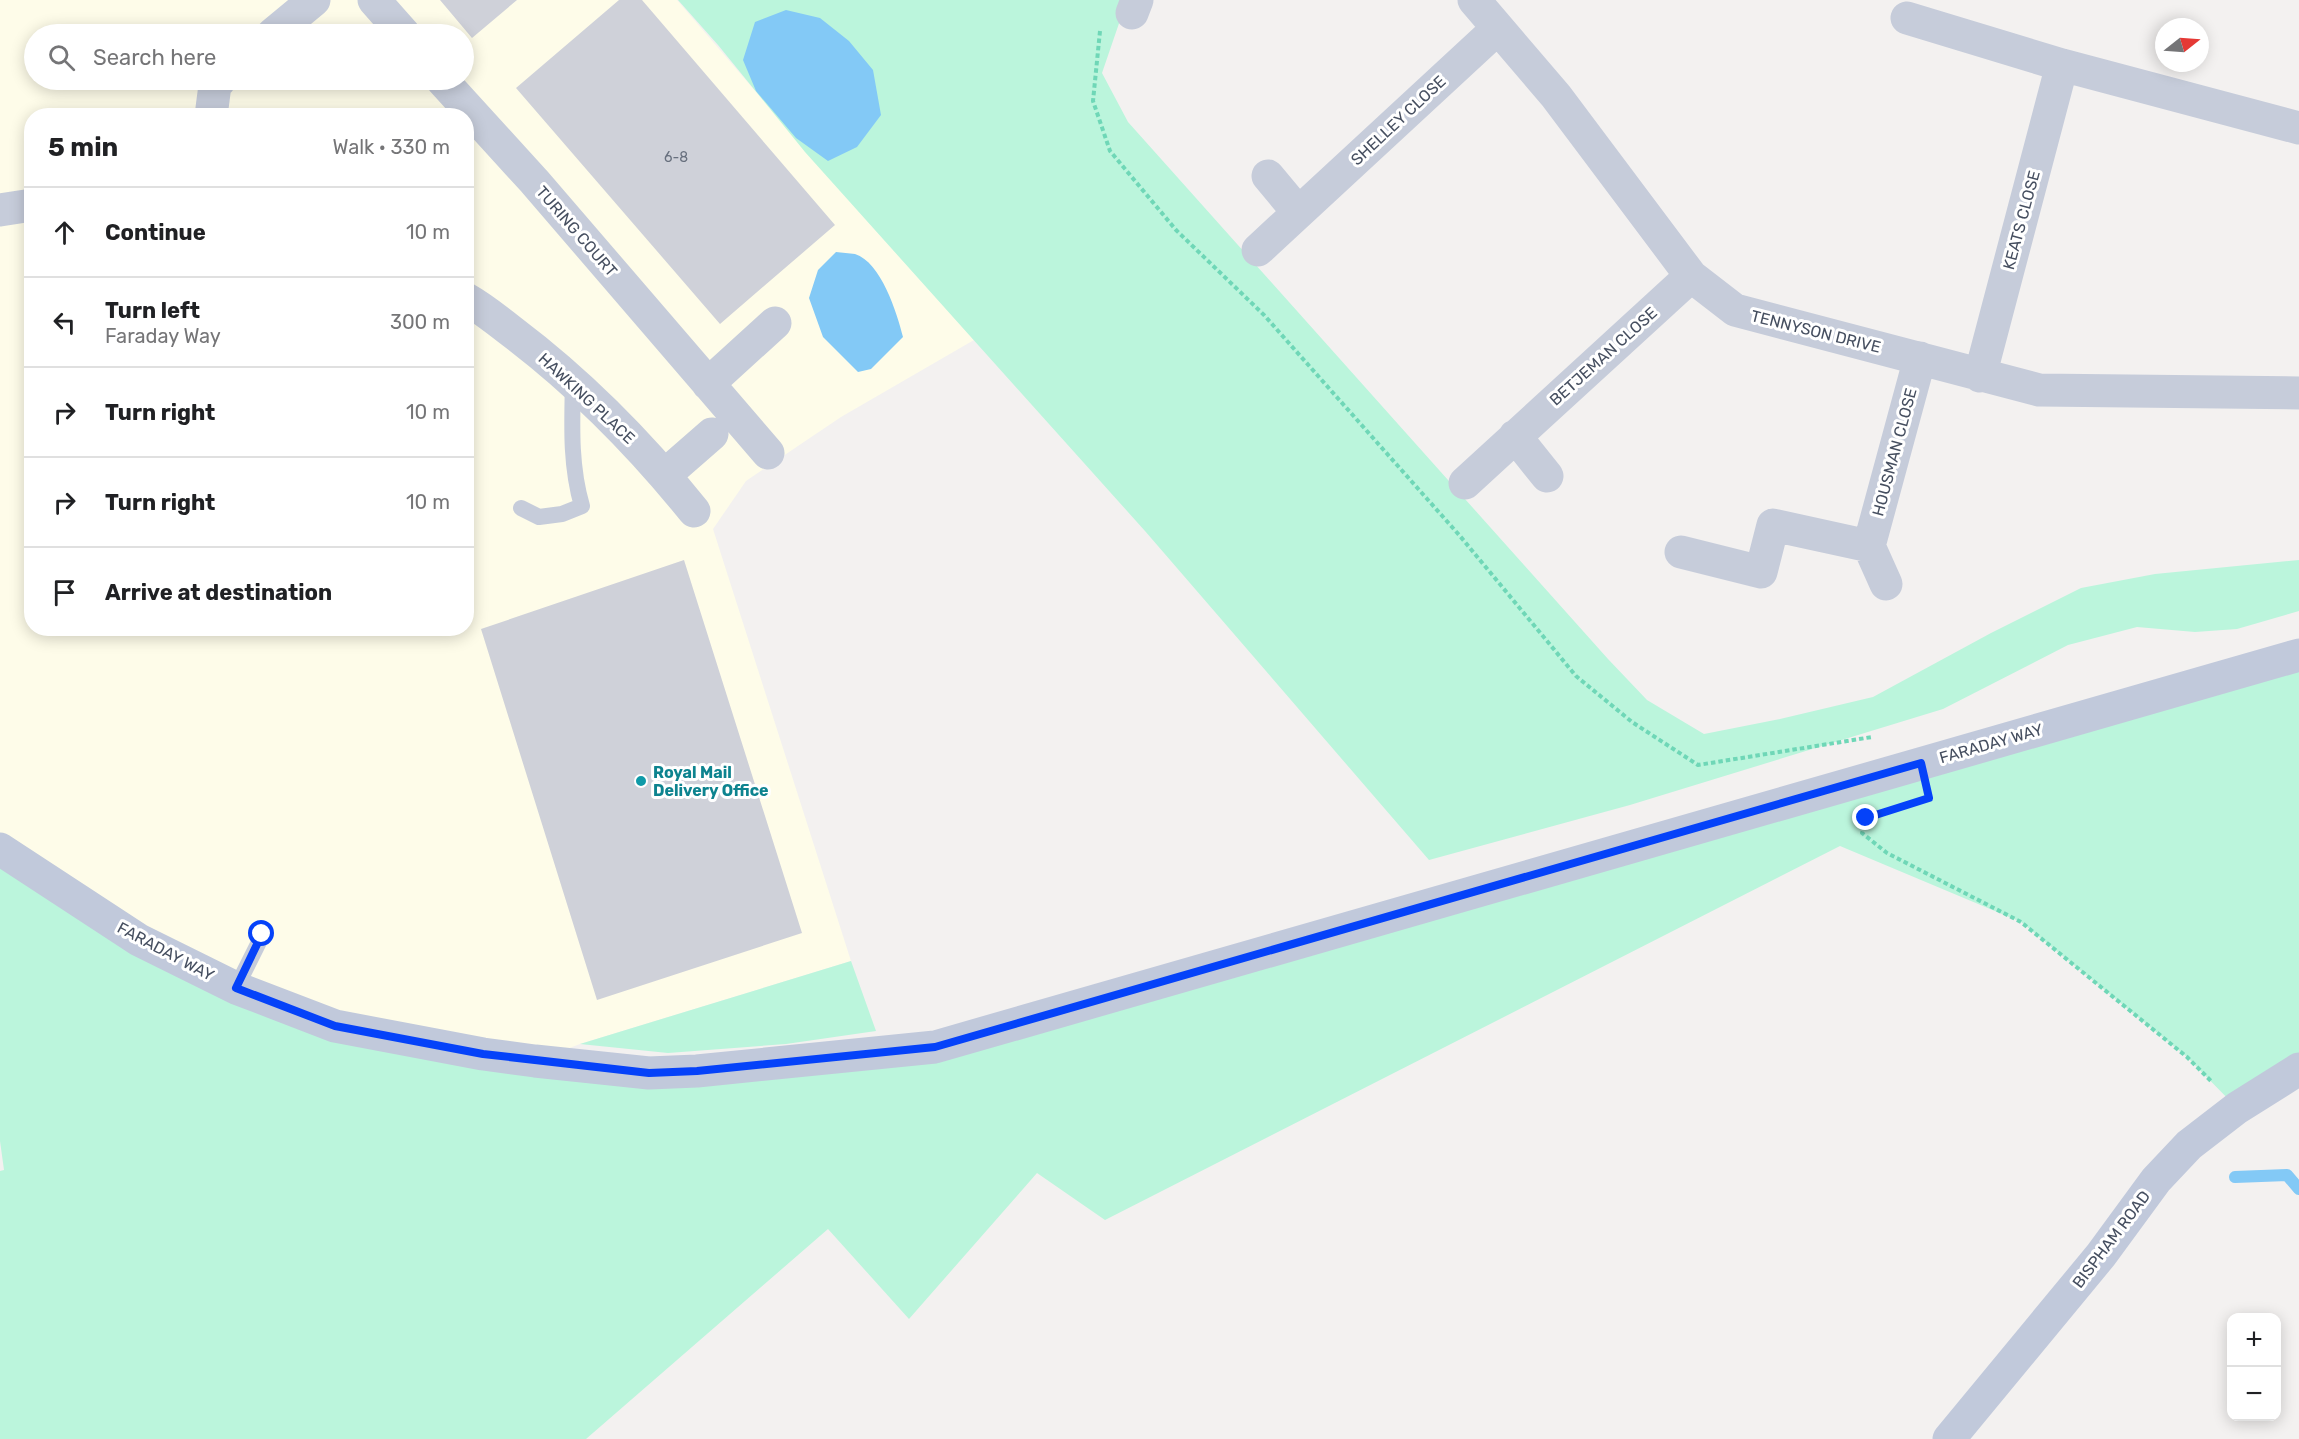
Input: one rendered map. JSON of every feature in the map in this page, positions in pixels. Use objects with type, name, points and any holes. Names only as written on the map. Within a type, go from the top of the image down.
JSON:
[{"type":"street","points":[[285,24],[314,0]]},
{"type":"street","points":[[374,0],[395,24]]},
{"type":"street","name":"TENNYSON DRIVE","points":[[1473,0],[1556,96],[1691,276],[1735,310],[2039,390],[2299,393]]},
{"type":"street","points":[[1907,18],[2061,65],[2299,128]]},
{"type":"street","name":"SHELLEY CLOSE","points":[[1257,250],[1497,29]]},
{"type":"street","name":"KEATS CLOSE","points":[[1980,376],[2061,65]]},
{"type":"street","points":[[212,108],[214,90]]},
{"type":"street","name":"TURING COURT","points":[[451,90],[468,108]]},
{"type":"street","name":"TURING COURT","points":[[474,115],[534,181],[768,453]]},
{"type":"street","points":[[1268,176],[1298,212]]},
{"type":"street","points":[[0,210],[24,206]]},
{"type":"street","name":"BETJEMAN CLOSE","points":[[1465,483],[1691,276]]},
{"type":"street","name":"HAWKING PLACE","points":[[474,305],[573,380],[665,475],[694,511]]},
{"type":"street","points":[[708,384],[775,323]]},
{"type":"street","name":"HOUSMAN CLOSE","points":[[1869,546],[1920,358]]},
{"type":"street","points":[[665,475],[712,434]]},
{"type":"street","points":[[1515,436],[1547,476]]},
{"type":"street","points":[[1681,552],[1761,572],[1773,525],[1869,546],[1886,584]]},
{"type":"street","name":"FARADAY WAY","points":[[0,849],[139,940],[236,988],[335,1026],[483,1054],[649,1073],[697,1071],[935,1047],[2299,655]]},
{"type":"street","name":"BISPHAM ROAD","points":[[1949,1439],[2101,1255],[2156,1180],[2189,1145],[2237,1108],[2299,1069]]},
{"type":"lane","points":[[521,508],[539,518],[562,514],[582,506],[575,482],[571,443],[573,380]]},
{"type":"lane","points":[[236,988],[262,934]]},
{"type":"path","points":[[1876,814],[1866,818],[1862,833],[1887,853],[2021,922],[2187,1057],[2237,1108]]},
{"type":"shaded area","points":[[0,0],[677,0],[860,213],[974,340],[841,417],[746,481],[713,529],[851,961],[580,1044],[535,1061],[335,1026],[0,852]]},
{"type":"green space","points":[[678,0],[1127,0],[1102,73],[1128,122],[1608,659],[1647,700],[1704,734],[1873,697],[1991,633],[2081,588],[2155,574],[2299,560],[2299,611],[2237,629],[2195,632],[2137,627],[2068,645],[1943,709],[1630,805],[1429,860],[1145,531],[805,152],[718,45]]},
{"type":"green space","points":[[2299,655],[2299,1066],[2237,1108],[2187,1057],[2021,922],[1840,846],[1105,1220],[1037,1173],[909,1319],[828,1229],[586,1439],[0,1439],[0,1171],[4,1170],[0,1141],[0,852],[236,988],[535,1061],[935,1047]]},
{"type":"green space","points":[[851,961],[876,1031],[786,1044],[668,1053],[580,1044]]},
{"type":"water","points":[[786,10],[820,18],[849,41],[873,70],[881,115],[857,147],[828,161],[796,138],[756,91],[743,60],[755,22]]},
{"type":"water","points":[[836,252],[855,254],[873,267],[892,302],[903,337],[871,369],[858,372],[823,337],[809,298],[818,270]]},
{"type":"building","points":[[440,0],[517,0],[474,36],[474,24],[460,24]]},
{"type":"building","points":[[619,0],[642,0],[835,225],[720,324],[516,88]]},
{"type":"building","name":"Royal Mail Delivery Office","points":[[684,560],[802,933],[597,1000],[481,629]]},
{"type":"waterway","points":[[2235,1177],[2287,1175],[2299,1189]]},
{"type":"place","name":"Royal Mail Delivery Office","points":[[641,781]]},
{"type":"route","points":[[262,934],[236,988],[335,1026],[483,1054],[535,1061],[649,1073],[697,1071],[935,1047],[1921,763],[1929,798],[1866,818]]}]
